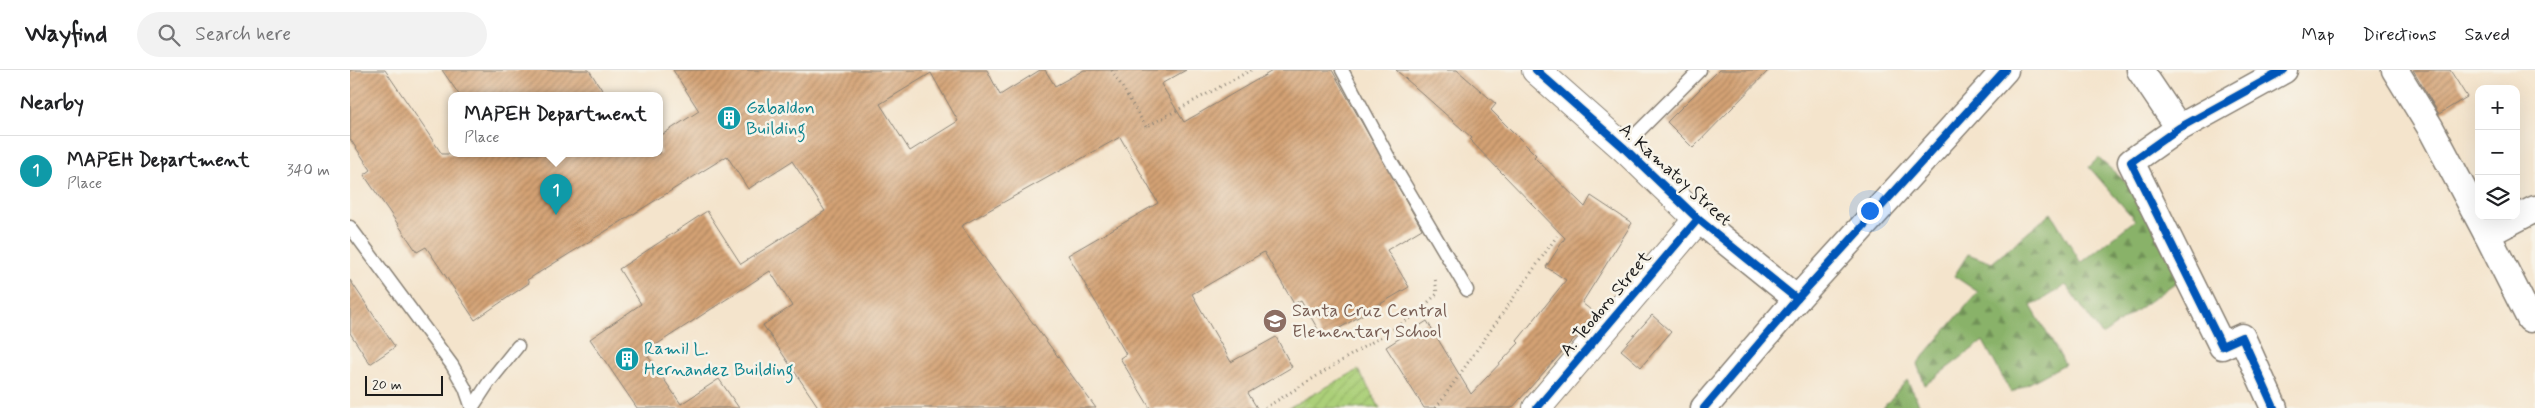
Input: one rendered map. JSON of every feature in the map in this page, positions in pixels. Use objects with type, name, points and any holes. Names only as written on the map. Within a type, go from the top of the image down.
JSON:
[{"type":"street","name":"A. Kamatoy Street","points":[[1536,70],[1622,147],[1698,219],[1797,299]]},
{"type":"street","points":[[1704,408],[1797,299],[2005,70]]},
{"type":"street","points":[[2140,70],[2179,128]]},
{"type":"street","points":[[2274,408],[2242,337],[2222,346],[2131,162],[2179,128],[2284,70]]},
{"type":"street","points":[[2395,70],[2430,127],[2530,318]]},
{"type":"street","points":[[2487,234],[2535,209]]},
{"type":"street","name":"A. Teodoro Street","points":[[1537,408],[1698,219]]},
{"type":"lane","points":[[1342,70],[1388,156],[1467,290]]},
{"type":"lane","points":[[1622,147],[1700,70]]},
{"type":"lane","points":[[350,227],[452,365],[465,388],[472,408],[488,382],[518,346]]},
{"type":"path","points":[[1112,70],[1146,127],[1251,70]]},
{"type":"path","points":[[1436,408],[1557,236]]},
{"type":"path","points":[[1265,408],[1410,318],[1437,294],[1435,275]]},
{"type":"green space","points":[[2098,158],[2133,188],[2179,280],[2102,335],[2066,285],[2031,306],[2065,364],[2011,393],[1983,341],[1925,385],[1917,364],[1978,292],[1954,276],[1968,254],[1992,263],[2051,213],[2081,263],[2135,220],[2089,167]]},
{"type":"green space","points":[[1358,370],[1380,408],[1288,408]]},
{"type":"green space","points":[[1907,380],[1921,408],[1883,408]]},
{"type":"building","points":[[350,70],[385,70],[442,154],[448,154],[448,157],[663,157],[663,134],[699,111],[673,70],[987,70],[1000,95],[1040,70],[1045,70],[1055,86],[1084,70],[1186,70],[1161,84],[1184,122],[1274,70],[1332,70],[1422,229],[1387,250],[1409,287],[1323,338],[1301,300],[1294,304],[1264,252],[1192,294],[1231,362],[1276,337],[1292,367],[1248,393],[1257,408],[1150,408],[1120,358],[1126,354],[1068,255],[1158,203],[1120,137],[961,226],[1096,408],[819,408],[763,325],[792,306],[770,271],[645,352],[681,404],[719,379],[739,408],[637,408],[590,339],[641,304],[619,269],[707,211],[741,264],[825,211],[792,161],[748,189],[727,156],[527,280],[529,283],[475,320],[426,247],[417,252],[364,175],[371,170],[350,139]],"holes":[[[931,73],[958,121],[910,151],[880,104]]]},
{"type":"building","points":[[442,70],[589,70],[603,92],[457,92]]},
{"type":"building","points":[[1396,70],[1457,70],[1496,104],[1491,110],[1536,155],[1534,157],[1585,207],[1591,196],[1632,223],[1582,303],[1596,314],[1512,408],[1424,408],[1386,347],[1427,321],[1471,394],[1519,343],[1517,341],[1566,280],[1546,267],[1565,238],[1470,140],[1472,138]]},
{"type":"building","points":[[1719,70],[1769,70],[1693,148],[1667,122]]},
{"type":"building","points":[[2413,70],[2450,70],[2467,97],[2439,114]]},
{"type":"building","points":[[350,280],[395,347],[370,364],[350,333]]},
{"type":"building","points":[[1652,315],[1671,332],[1641,367],[1621,350]]},
{"type":"cycle path","points":[[1536,70],[1623,147],[1698,219],[1797,299]]},
{"type":"cycle path","points":[[1704,408],[1797,299],[2005,70]]},
{"type":"cycle path","points":[[2274,408],[2242,337],[2222,346],[2131,162],[2179,128],[2284,70]]},
{"type":"cycle path","points":[[1537,408],[1698,219]]},
{"type":"place","name":"Gabaldon Building","points":[[729,118]]},
{"type":"place","name":"MAPEH Department","points":[[556,215]]},
{"type":"place","name":"Santa Cruz Central Elementary School","points":[[1275,321]]},
{"type":"place","name":"Ramil L. Hernandez Building","points":[[627,359]]}]
